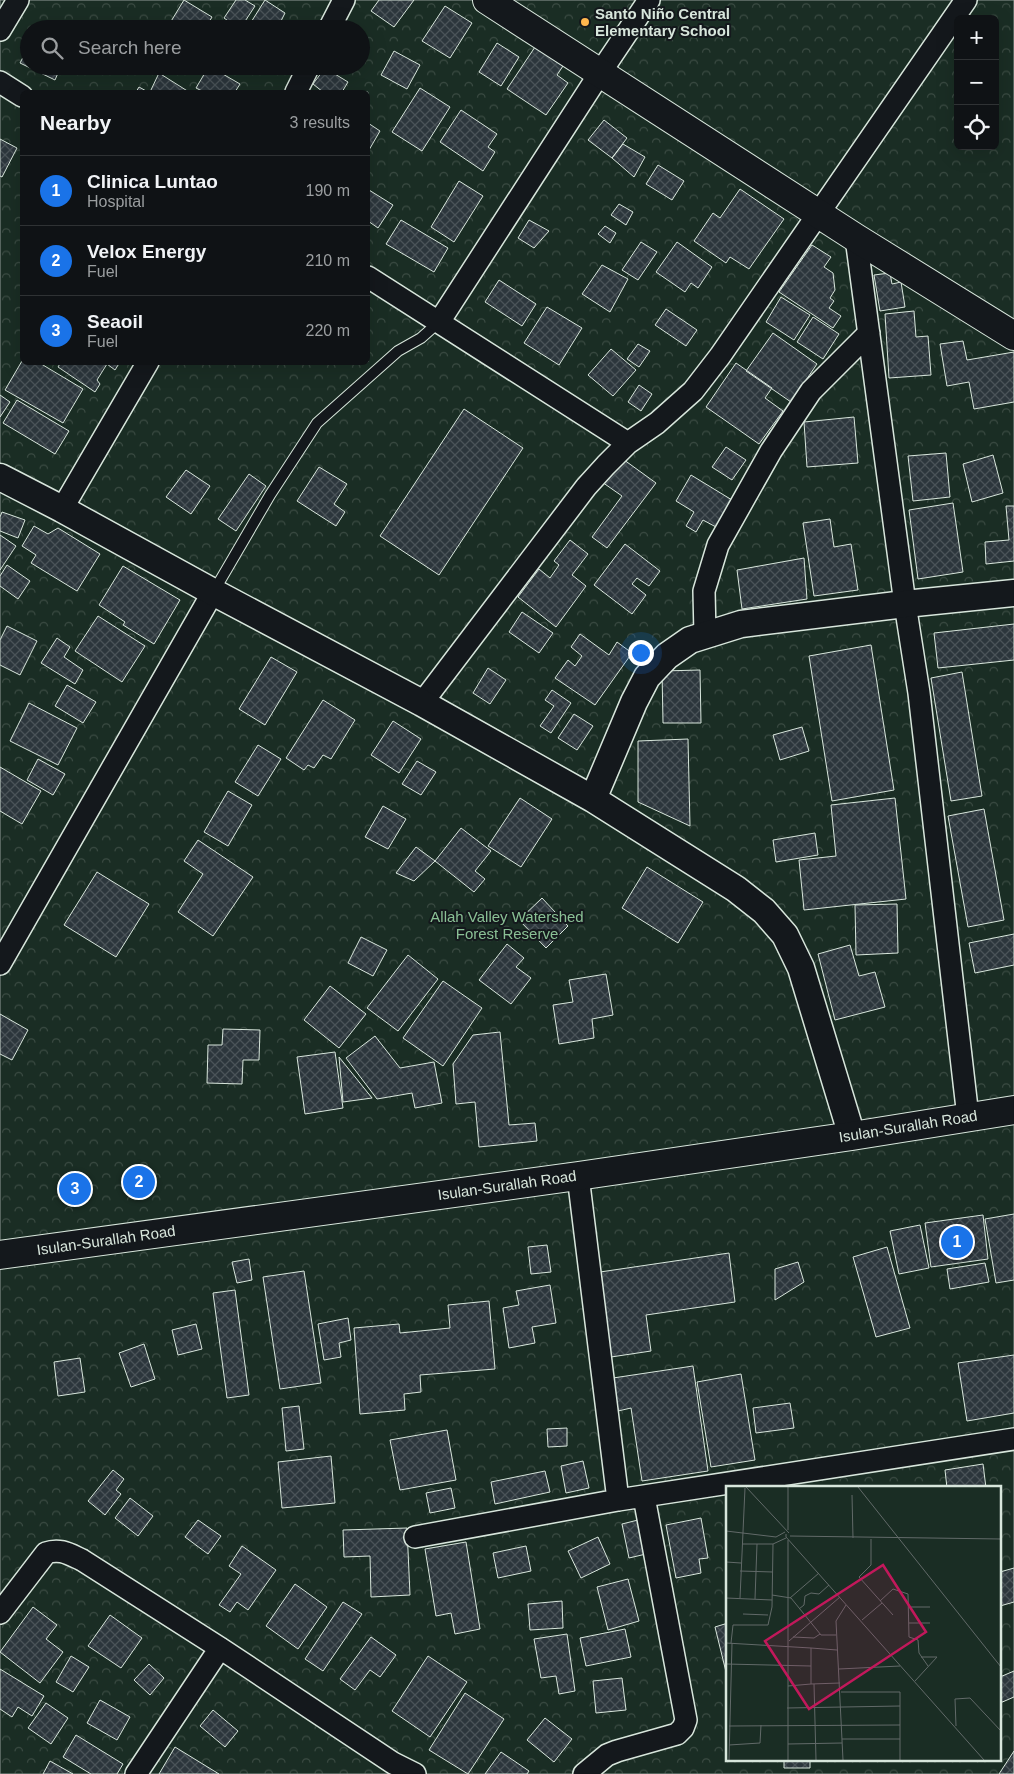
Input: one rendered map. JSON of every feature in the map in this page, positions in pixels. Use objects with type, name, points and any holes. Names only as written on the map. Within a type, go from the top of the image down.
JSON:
[{"type":"main road","points":[[487,0],[856,238],[1014,336]]},
{"type":"main road","name":"Isulan-Surallah Road","points":[[0,1255],[578,1176],[1014,1110]]},
{"type":"street","points":[[0,30],[18,0]]},
{"type":"street","points":[[334,20],[344,0]]},
{"type":"street","points":[[439,322],[649,0]]},
{"type":"street","points":[[422,702],[586,487],[628,443],[657,424],[693,391],[720,356],[966,0]]},
{"type":"street","points":[[297,90],[304,75]]},
{"type":"street","points":[[0,82],[20,95]]},
{"type":"street","points":[[856,238],[904,604],[919,692],[968,1117]]},
{"type":"street","points":[[370,278],[628,443]]},
{"type":"street","points":[[705,635],[704,591],[718,545],[772,451],[811,391],[869,333]]},
{"type":"street","points":[[62,508],[146,365]]},
{"type":"street","points":[[0,477],[62,508],[213,592],[422,702],[593,799],[736,889],[764,911],[786,935],[800,968],[852,1136]]},
{"type":"street","points":[[0,964],[213,592]]},
{"type":"street","points":[[593,799],[634,702],[647,677],[667,656],[690,640],[741,624],[1014,593]]},
{"type":"street","points":[[578,1176],[618,1500]]},
{"type":"street","points":[[415,1537],[618,1500],[1014,1439]]},
{"type":"street","points":[[584,1774],[607,1755],[617,1750],[677,1734],[683,1728],[686,1720],[644,1497]]},
{"type":"street","points":[[0,1613],[35,1564],[46,1553],[55,1550],[66,1552],[82,1560],[220,1648],[390,1768],[415,1774]]},
{"type":"street","points":[[136,1774],[220,1648]]},
{"type":"lane","points":[[213,592],[270,495],[317,423],[398,351],[421,338],[439,322]]},
{"type":"green space","name":"Allah Valley Watershed Forest Reserve","points":[[0,0],[1014,0],[1014,1774],[0,1774]]},
{"type":"building","points":[[184,0],[212,17],[210,20],[172,20]]},
{"type":"building","points":[[236,0],[245,0],[255,6],[246,20],[227,20],[224,18]]},
{"type":"building","points":[[265,0],[285,13],[282,20],[252,20]]},
{"type":"building","points":[[379,0],[414,0],[394,27],[371,11]]},
{"type":"building","points":[[445,6],[472,23],[450,58],[422,41]]},
{"type":"building","points":[[497,43],[519,57],[501,86],[479,72]]},
{"type":"building","points":[[535,47],[563,66],[557,75],[568,83],[546,115],[507,89]]},
{"type":"building","points":[[394,51],[420,65],[407,89],[381,75]]},
{"type":"building","points":[[45,75],[57,75],[55,80]]},
{"type":"building","points":[[158,75],[162,75],[186,90],[151,90]]},
{"type":"building","points":[[204,75],[224,75],[240,84],[236,90],[200,90],[196,88]]},
{"type":"building","points":[[320,75],[336,75],[348,82],[343,90],[320,90],[313,84]]},
{"type":"building","points":[[420,88],[450,107],[422,151],[392,132]]},
{"type":"building","points":[[461,110],[497,134],[488,147],[495,152],[483,171],[440,142]]},
{"type":"building","points":[[604,120],[627,138],[612,158],[588,140]]},
{"type":"building","points":[[370,124],[380,131],[370,148]]},
{"type":"building","points":[[0,139],[17,148],[2,177],[0,176]]},
{"type":"building","points":[[623,144],[645,157],[634,177],[612,158]]},
{"type":"building","points":[[658,165],[684,181],[672,200],[646,184]]},
{"type":"building","points":[[459,181],[483,196],[454,242],[431,227]]},
{"type":"building","points":[[740,189],[784,219],[749,269],[730,257],[726,263],[694,241],[713,213],[720,218]]},
{"type":"building","points":[[370,191],[393,205],[378,228],[370,222]]},
{"type":"building","points":[[619,204],[633,212],[626,225],[611,215]]},
{"type":"building","points":[[401,220],[448,248],[434,272],[386,244]]},
{"type":"building","points":[[529,220],[549,231],[534,248],[518,238]]},
{"type":"building","points":[[605,226],[616,233],[610,243],[598,234]]},
{"type":"building","points":[[641,242],[657,252],[638,280],[622,270]]},
{"type":"building","points":[[677,242],[712,267],[698,288],[691,283],[685,292],[656,272]]},
{"type":"building","points":[[812,245],[831,257],[824,267],[833,273],[835,290],[830,298],[834,301],[829,308],[841,316],[833,328],[779,292]]},
{"type":"building","points":[[602,265],[628,279],[610,312],[582,294]]},
{"type":"building","points":[[890,273],[892,284],[901,282],[905,307],[880,311],[874,275]]},
{"type":"building","points":[[499,280],[536,304],[522,326],[485,302]]},
{"type":"building","points":[[781,297],[810,315],[794,340],[766,322]]},
{"type":"building","points":[[547,307],[582,328],[559,365],[524,343]]},
{"type":"building","points":[[666,309],[697,330],[686,346],[655,325]]},
{"type":"building","points":[[914,311],[916,337],[928,336],[931,375],[889,378],[885,314]]},
{"type":"building","points":[[813,317],[839,334],[823,359],[797,342]]},
{"type":"building","points":[[773,333],[817,364],[791,402],[746,371]]},
{"type":"building","points":[[963,341],[967,360],[1014,352],[1014,402],[974,409],[969,382],[947,386],[940,344]]},
{"type":"building","points":[[638,344],[650,351],[639,367],[627,359]]},
{"type":"building","points":[[611,349],[636,370],[613,396],[588,375]]},
{"type":"building","points":[[736,363],[772,388],[765,398],[783,411],[759,444],[706,407]]},
{"type":"building","points":[[20,364],[43,365],[83,389],[63,423],[5,390]]},
{"type":"building","points":[[59,365],[106,365],[97,380],[100,384],[95,392],[58,367]]},
{"type":"building","points":[[108,365],[118,365],[115,370]]},
{"type":"building","points":[[639,385],[652,394],[641,411],[628,402]]},
{"type":"building","points":[[0,395],[10,402],[0,417]]},
{"type":"building","points":[[17,400],[69,431],[55,454],[3,423]]},
{"type":"building","points":[[464,409],[523,448],[439,575],[380,536]]},
{"type":"building","points":[[854,417],[858,463],[807,467],[804,422]]},
{"type":"building","points":[[726,447],[746,460],[732,480],[712,467]]},
{"type":"building","points":[[946,453],[950,497],[913,501],[908,456]]},
{"type":"building","points":[[993,455],[1003,493],[972,502],[963,464]]},
{"type":"building","points":[[620,457],[656,483],[607,548],[592,537],[622,496],[602,482]]},
{"type":"building","points":[[319,467],[347,484],[334,504],[345,512],[336,526],[297,501]]},
{"type":"building","points":[[186,470],[210,486],[191,514],[166,497]]},
{"type":"building","points":[[249,474],[266,486],[236,531],[218,519]]},
{"type":"building","points":[[691,475],[732,500],[716,527],[703,520],[696,532],[686,526],[694,512],[676,501]]},
{"type":"building","points":[[953,503],[963,572],[918,579],[909,510]]},
{"type":"building","points":[[1006,506],[1014,506],[1014,561],[986,564],[985,542],[1009,540]]},
{"type":"building","points":[[2,512],[25,520],[18,538],[0,531]]},
{"type":"building","points":[[830,519],[834,547],[851,544],[858,590],[814,596],[803,523]]},
{"type":"building","points":[[34,526],[48,534],[58,528],[100,554],[77,591],[31,563],[36,555],[22,546]]},
{"type":"building","points":[[0,535],[16,546],[0,570]]},
{"type":"building","points":[[570,540],[588,554],[572,575],[586,586],[556,627],[518,597],[539,569],[550,578],[559,565],[554,561]]},
{"type":"building","points":[[625,544],[660,571],[649,586],[637,578],[632,584],[646,595],[632,614],[594,585]]},
{"type":"building","points":[[804,558],[807,599],[742,609],[737,570]]},
{"type":"building","points":[[7,565],[30,581],[18,599],[0,586],[0,576]]},
{"type":"building","points":[[123,566],[180,600],[154,644],[123,625],[125,622],[99,605]]},
{"type":"building","points":[[522,612],[553,633],[539,653],[509,632]]},
{"type":"building","points":[[98,616],[145,646],[122,682],[75,651]]},
{"type":"building","points":[[1014,624],[1014,660],[938,668],[934,633]]},
{"type":"building","points":[[7,626],[37,641],[20,675],[0,665],[0,640]]},
{"type":"building","points":[[580,634],[609,655],[617,642],[632,653],[595,705],[555,678],[568,660],[575,666],[582,656],[571,647]]},
{"type":"building","points":[[57,638],[70,647],[64,657],[83,670],[75,684],[41,663]]},
{"type":"building","points":[[871,645],[894,790],[832,801],[809,656]]},
{"type":"building","points":[[271,657],[297,672],[265,725],[239,709]]},
{"type":"building","points":[[488,668],[506,680],[490,704],[473,693]]},
{"type":"building","points":[[700,670],[701,723],[663,723],[662,671]]},
{"type":"building","points":[[962,672],[982,796],[951,801],[931,678]]},
{"type":"building","points":[[67,685],[96,702],[83,723],[55,706]]},
{"type":"building","points":[[552,690],[571,703],[551,733],[540,726],[554,706],[545,700]]},
{"type":"building","points":[[323,700],[355,720],[331,759],[323,755],[314,768],[308,765],[304,770],[286,758]]},
{"type":"building","points":[[29,703],[77,728],[58,765],[10,741]]},
{"type":"building","points":[[574,714],[593,726],[577,750],[558,738]]},
{"type":"building","points":[[393,721],[421,739],[399,773],[371,755]]},
{"type":"building","points":[[802,727],[809,751],[780,760],[773,735]]},
{"type":"building","points":[[688,739],[690,826],[638,802],[638,741]]},
{"type":"building","points":[[258,745],[281,759],[258,796],[235,782]]},
{"type":"building","points":[[38,759],[65,774],[53,795],[27,780]]},
{"type":"building","points":[[417,761],[436,772],[421,795],[402,784]]},
{"type":"building","points":[[0,767],[41,791],[22,824],[0,811]]},
{"type":"building","points":[[228,791],[252,805],[228,846],[204,832]]},
{"type":"building","points":[[520,798],[552,819],[521,867],[488,846]]},
{"type":"building","points":[[895,798],[906,899],[804,910],[799,860],[836,856],[831,805]]},
{"type":"building","points":[[383,806],[406,819],[388,849],[365,837]]},
{"type":"building","points":[[984,809],[1004,920],[968,927],[948,816]]},
{"type":"building","points":[[461,828],[491,851],[475,871],[485,879],[474,892],[435,861]]},
{"type":"building","points":[[815,833],[818,855],[776,862],[773,840]]},
{"type":"building","points":[[198,840],[253,877],[213,936],[178,912],[203,874],[184,861]]},
{"type":"building","points":[[416,847],[435,861],[414,881],[396,873]]},
{"type":"building","points":[[647,867],[703,902],[678,943],[622,908]]},
{"type":"building","points":[[97,872],[149,904],[116,957],[64,925]]},
{"type":"building","points":[[542,898],[568,926],[546,948],[519,920]]},
{"type":"building","points":[[897,904],[898,953],[856,955],[855,905]]},
{"type":"building","points":[[1014,934],[1014,965],[975,973],[969,943]]},
{"type":"building","points":[[361,937],[387,950],[373,976],[348,963]]},
{"type":"building","points":[[507,944],[524,958],[516,967],[531,978],[511,1004],[479,980]]},
{"type":"building","points":[[850,945],[859,976],[875,972],[885,1007],[835,1020],[818,954]]},
{"type":"building","points":[[408,955],[438,979],[398,1031],[367,1008]]},
{"type":"building","points":[[606,974],[613,1015],[592,1019],[594,1038],[559,1044],[553,1005],[573,1002],[569,980]]},
{"type":"building","points":[[443,981],[482,1008],[443,1066],[403,1038]]},
{"type":"building","points":[[330,986],[366,1014],[339,1048],[304,1020]]},
{"type":"building","points":[[0,1014],[28,1030],[12,1060],[0,1054]]},
{"type":"building","points":[[223,1029],[260,1030],[259,1060],[243,1060],[242,1084],[207,1083],[208,1045],[222,1045]]},
{"type":"building","points":[[500,1032],[509,1125],[535,1123],[537,1141],[479,1147],[475,1102],[456,1104],[453,1064],[473,1035]]},
{"type":"building","points":[[375,1036],[400,1068],[434,1062],[442,1103],[415,1108],[412,1093],[377,1099],[346,1058]]},
{"type":"building","points":[[335,1052],[343,1108],[305,1114],[297,1057]]},
{"type":"building","points":[[339,1057],[372,1098],[343,1102]]},
{"type":"building","points":[[1014,1214],[1014,1280],[996,1283],[985,1219]]},
{"type":"building","points":[[983,1215],[988,1259],[931,1267],[925,1223]]},
{"type":"building","points":[[920,1225],[929,1268],[899,1274],[890,1231]]},
{"type":"building","points":[[547,1245],[551,1272],[531,1274],[528,1247]]},
{"type":"building","points":[[887,1247],[910,1328],[876,1337],[853,1257]]},
{"type":"building","points":[[729,1253],[735,1302],[646,1315],[651,1351],[611,1357],[600,1272]]},
{"type":"building","points":[[249,1259],[252,1280],[237,1283],[232,1262]]},
{"type":"building","points":[[798,1262],[804,1282],[775,1300],[775,1269]]},
{"type":"building","points":[[985,1263],[989,1282],[950,1289],[947,1269]]},
{"type":"building","points":[[304,1271],[321,1383],[280,1389],[263,1277]]},
{"type":"building","points":[[550,1285],[556,1323],[532,1327],[535,1343],[509,1348],[503,1308],[519,1305],[516,1291]]},
{"type":"building","points":[[235,1290],[249,1395],[227,1398],[213,1293]]},
{"type":"building","points":[[489,1301],[495,1369],[420,1375],[421,1392],[404,1394],[405,1410],[360,1414],[354,1328],[399,1324],[400,1333],[450,1328],[448,1305]]},
{"type":"building","points":[[348,1318],[351,1340],[339,1343],[341,1357],[324,1360],[318,1324]]},
{"type":"building","points":[[196,1324],[202,1349],[178,1355],[172,1330]]},
{"type":"building","points":[[144,1344],[155,1379],[131,1387],[119,1353]]},
{"type":"building","points":[[1014,1355],[1014,1413],[967,1421],[958,1363]]},
{"type":"building","points":[[80,1358],[85,1392],[58,1396],[54,1362]]},
{"type":"building","points":[[693,1366],[708,1471],[642,1481],[631,1408],[618,1411],[613,1378]]},
{"type":"building","points":[[741,1374],[755,1460],[711,1467],[697,1382]]},
{"type":"building","points":[[790,1403],[794,1428],[756,1433],[753,1408]]},
{"type":"building","points":[[299,1406],[304,1449],[286,1451],[282,1408]]},
{"type":"building","points":[[567,1428],[567,1446],[548,1447],[547,1429]]},
{"type":"building","points":[[447,1430],[456,1480],[400,1490],[390,1440]]},
{"type":"building","points":[[331,1456],[335,1503],[282,1508],[278,1462]]},
{"type":"building","points":[[583,1461],[589,1488],[566,1493],[561,1466]]},
{"type":"building","points":[[983,1464],[986,1486],[947,1486],[945,1470]]},
{"type":"building","points":[[113,1470],[124,1479],[116,1490],[121,1494],[105,1515],[88,1501]]},
{"type":"building","points":[[545,1471],[550,1492],[495,1504],[491,1482]]},
{"type":"building","points":[[451,1488],[455,1508],[430,1513],[426,1493]]},
{"type":"building","points":[[130,1498],[153,1516],[138,1536],[115,1518]]},
{"type":"building","points":[[701,1518],[708,1558],[699,1559],[701,1573],[676,1578],[666,1525]]},
{"type":"building","points":[[198,1520],[221,1536],[208,1554],[185,1537]]},
{"type":"building","points":[[638,1520],[646,1554],[629,1558],[622,1524]]},
{"type":"building","points":[[407,1528],[410,1595],[371,1597],[370,1556],[344,1557],[343,1530]]},
{"type":"building","points":[[598,1537],[610,1564],[581,1578],[568,1551]]},
{"type":"building","points":[[466,1542],[480,1629],[455,1634],[451,1613],[436,1616],[425,1549]]},
{"type":"building","points":[[242,1546],[276,1570],[248,1610],[237,1602],[230,1612],[219,1605],[241,1574],[229,1566]]},
{"type":"building","points":[[526,1546],[531,1571],[498,1578],[493,1553]]},
{"type":"building","points":[[1014,1568],[1014,1602],[1002,1605],[1002,1571]]},
{"type":"building","points":[[628,1579],[639,1621],[608,1630],[597,1587]]},
{"type":"building","points":[[295,1584],[327,1607],[298,1649],[266,1626]]},
{"type":"building","points":[[562,1601],[563,1628],[530,1630],[528,1604]]},
{"type":"building","points":[[343,1602],[362,1614],[323,1671],[305,1659]]},
{"type":"building","points":[[33,1607],[57,1625],[46,1639],[63,1652],[40,1683],[0,1652]]},
{"type":"building","points":[[110,1615],[142,1638],[121,1668],[88,1646]]},
{"type":"building","points":[[726,1624],[726,1672],[715,1627]]},
{"type":"building","points":[[625,1629],[631,1657],[586,1666],[580,1638]]},
{"type":"building","points":[[567,1634],[575,1691],[559,1694],[556,1676],[541,1678],[534,1639]]},
{"type":"building","points":[[371,1637],[396,1655],[380,1677],[370,1670],[355,1690],[340,1679]]},
{"type":"building","points":[[71,1656],[89,1667],[73,1692],[56,1682]]},
{"type":"building","points":[[428,1656],[467,1682],[430,1737],[392,1711]]},
{"type":"building","points":[[149,1664],[164,1678],[150,1695],[134,1680]]},
{"type":"building","points":[[0,1669],[44,1696],[32,1716],[18,1707],[12,1717],[0,1709]]},
{"type":"building","points":[[1014,1671],[1014,1697],[1002,1702],[1002,1676]]},
{"type":"building","points":[[622,1678],[626,1710],[596,1713],[593,1681]]},
{"type":"building","points":[[465,1693],[504,1719],[468,1774],[429,1750]]},
{"type":"building","points":[[100,1700],[130,1717],[117,1740],[87,1723]]},
{"type":"building","points":[[46,1703],[68,1718],[51,1744],[28,1728]]},
{"type":"building","points":[[213,1710],[238,1731],[225,1747],[200,1726]]},
{"type":"building","points":[[545,1718],[572,1739],[554,1762],[527,1740]]},
{"type":"building","points":[[76,1735],[123,1764],[117,1774],[91,1774],[63,1757]]},
{"type":"building","points":[[175,1747],[219,1774],[159,1774]]},
{"type":"building","points":[[1014,1751],[1014,1774],[999,1774]]},
{"type":"building","points":[[501,1752],[529,1771],[527,1774],[485,1774]]},
{"type":"building","points":[[50,1761],[73,1774],[43,1774]]},
{"type":"building","points":[[784,1762],[810,1762],[810,1768],[784,1768]]},
{"type":"place","name":"Santo Niño Central Elementary School","points":[[585,22]]},
{"type":"place","name":"Velox Energy","points":[[139,1182]]},
{"type":"place","name":"Seaoil","points":[[75,1189]]},
{"type":"place","name":"Clinica Luntao","points":[[957,1242]]}]
